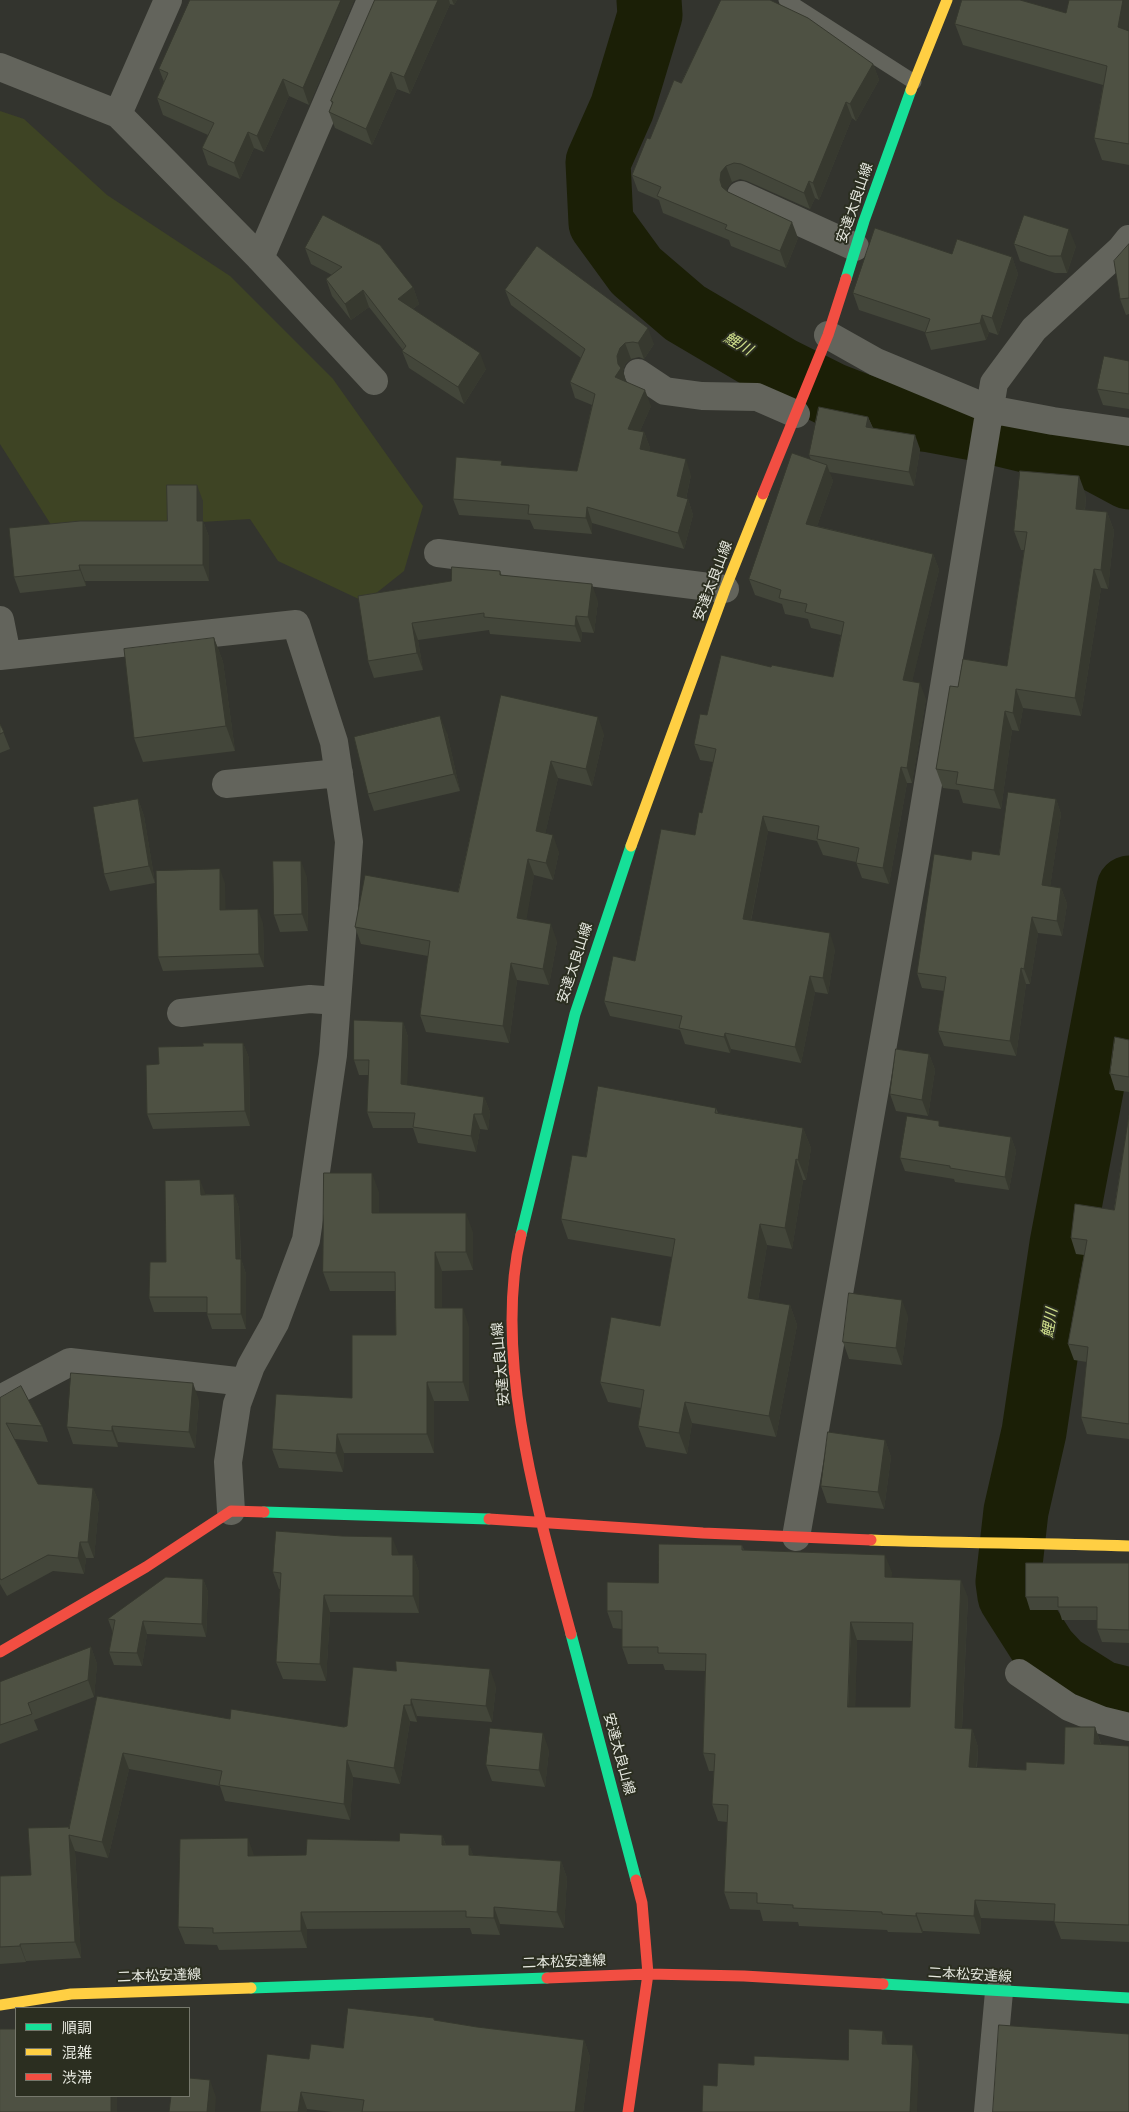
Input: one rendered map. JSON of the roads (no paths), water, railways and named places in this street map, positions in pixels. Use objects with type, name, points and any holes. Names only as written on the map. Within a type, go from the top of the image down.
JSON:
[{"type":"main road","name":"安達太良山線","points":[[628,2112],[648,1974],[642,1903],[541,1521],[524,1436],[516,1370],[512,1301],[517,1254],[575,1014],[615,889],[725,589],[828,335],[855,247],[914,82],[947,0]]},
{"type":"main road","points":[[0,1652],[146,1567],[231,1511],[541,1521],[703,1533],[972,1544],[1035,1543],[1129,1546]]},
{"type":"main road","name":"二本松安達線","points":[[0,2005],[71,1994],[648,1974],[744,1976],[1129,1998]]},
{"type":"street","points":[[118,114],[168,0]]},
{"type":"street","points":[[260,258],[371,0]]},
{"type":"street","points":[[0,67],[118,114],[260,258],[374,381]]},
{"type":"street","points":[[741,195],[855,247]]},
{"type":"street","points":[[796,1537],[917,851],[994,383],[1034,329],[1121,249],[1129,239]]},
{"type":"street","points":[[828,335],[876,362],[988,415],[1129,432]]},
{"type":"street","points":[[638,374],[665,391],[702,396],[757,397],[797,410]]},
{"type":"street","points":[[438,553],[725,589]]},
{"type":"street","points":[[0,620],[3,655],[296,624],[334,742],[349,842],[333,1055],[306,1240],[275,1323],[251,1366],[237,1404],[228,1462],[231,1511]]},
{"type":"street","points":[[226,784],[339,773]]},
{"type":"street","points":[[181,1013],[310,998],[337,1001]]},
{"type":"street","points":[[0,1399],[70,1362],[246,1382]]},
{"type":"street","points":[[1020,1673],[1069,1707],[1101,1720],[1129,1727]]},
{"type":"street","points":[[988,2112],[998,1992]]},
{"type":"lane","points":[[786,0],[914,82]]},
{"type":"waterway","name":"鯉川","points":[[649,0],[650,15],[622,108],[598,162],[601,223],[636,271],[685,313],[780,369],[832,395],[881,414],[931,420],[979,429],[1088,455],[1129,477]]},
{"type":"waterway","name":"鯉川","points":[[1129,888],[1062,1244],[1034,1432],[1016,1511],[1008,1582],[1010,1596],[1045,1651],[1060,1667],[1101,1693],[1129,1700]]}]
